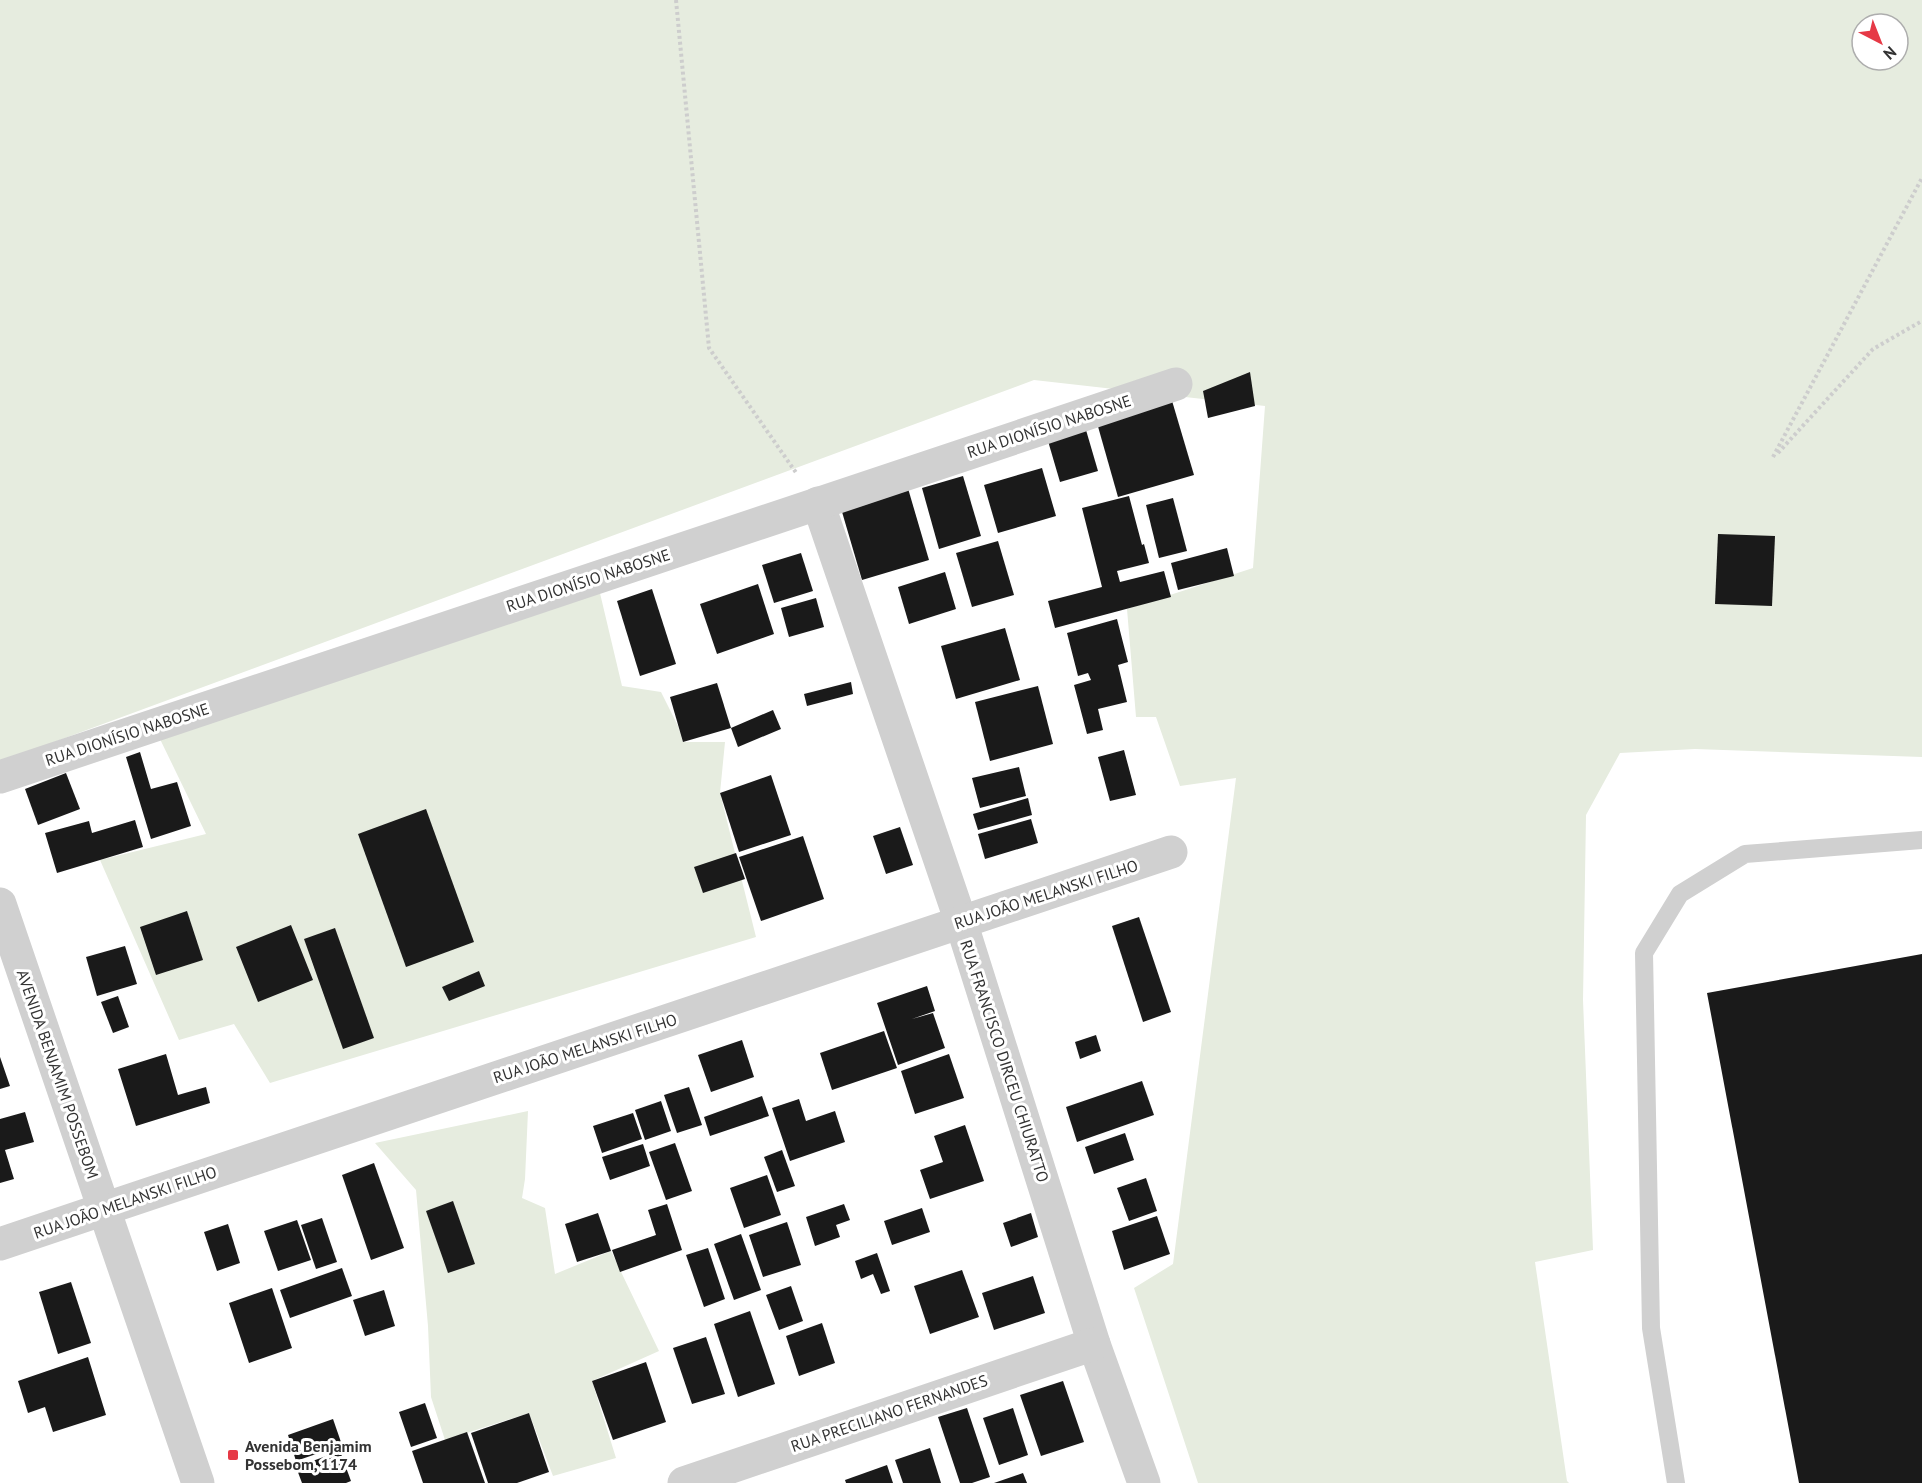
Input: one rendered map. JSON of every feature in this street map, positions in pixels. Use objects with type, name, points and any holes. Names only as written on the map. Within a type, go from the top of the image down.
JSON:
[{"type":"street","name":"RUA DIONÍSIO NABOSNE","points":[[0,777],[1176,384]]},
{"type":"street","name":"RUA FRANCISCO DIRCEU CHIURATTO","points":[[818,503],[961,922],[1094,1344],[1144,1483]]},
{"type":"street","name":"RUA JOÃO MELANSKI FILHO","points":[[0,1244],[1171,852]]},
{"type":"street","name":"AVENIDA BENJAMIM POSSEBOM","points":[[0,904],[198,1483]]},
{"type":"street","name":"RUA PRECILIANO FERNANDES","points":[[684,1483],[1094,1344]]},
{"type":"lane","points":[[1676,1483],[1651,1328],[1644,953],[1680,894],[1744,854],[1922,840]]},
{"type":"path","points":[[676,0],[709,348],[818,503]]},
{"type":"path","points":[[1922,178],[1773,457],[1873,349],[1922,321]]},
{"type":"shaded area","points":[[0,0],[1922,0],[1922,757],[1695,749],[1620,753],[1586,815],[1583,1000],[1593,1250],[1535,1262],[1569,1483],[1198,1483],[1134,1288],[1173,1264],[1236,778],[1180,786],[1156,717],[1136,717],[1127,609],[1253,568],[1265,406],[1034,380],[0,762]]},
{"type":"shaded area","points":[[599,589],[622,686],[661,692],[678,726],[683,742],[725,742],[720,793],[756,937],[270,1083],[234,1024],[179,1040],[100,860],[206,834],[159,737]]},
{"type":"shaded area","points":[[528,1111],[522,1198],[545,1208],[555,1274],[611,1251],[659,1351],[592,1381],[616,1458],[553,1476],[529,1413],[445,1440],[431,1397],[428,1326],[416,1190],[375,1143]]},
{"type":"building","points":[[1250,372],[1255,406],[1208,418],[1203,391]]},
{"type":"building","points":[[1170,394],[1194,475],[1118,497],[1095,416]]},
{"type":"building","points":[[1086,430],[1098,471],[1060,482],[1048,441]]},
{"type":"building","points":[[1042,468],[1056,516],[998,533],[984,485]]},
{"type":"building","points":[[963,476],[981,536],[939,549],[922,488]]},
{"type":"building","points":[[907,485],[929,560],[862,580],[840,505]]},
{"type":"building","points":[[1129,496],[1149,563],[1117,571],[1120,582],[1164,571],[1171,597],[1055,628],[1048,601],[1102,587],[1082,508]]},
{"type":"building","points":[[1173,498],[1187,551],[1159,558],[1146,505]]},
{"type":"building","points":[[1718,534],[1775,536],[1772,606],[1715,604]]},
{"type":"building","points":[[998,541],[1014,595],[972,607],[956,553]]},
{"type":"building","points":[[1227,548],[1234,576],[1178,590],[1171,563]]},
{"type":"building","points":[[801,553],[813,591],[774,603],[762,565]]},
{"type":"building","points":[[945,572],[956,609],[909,624],[898,587]]},
{"type":"building","points":[[758,584],[774,634],[717,654],[700,604]]},
{"type":"building","points":[[652,589],[676,664],[640,676],[617,601]]},
{"type":"building","points":[[816,598],[824,627],[789,637],[781,608]]},
{"type":"building","points":[[1117,619],[1128,662],[1118,665],[1127,702],[1098,709],[1103,730],[1087,734],[1074,685],[1091,680],[1088,673],[1078,676],[1067,633]]},
{"type":"building","points":[[1005,628],[1020,680],[956,699],[941,646]]},
{"type":"building","points":[[851,682],[853,694],[807,706],[804,694]]},
{"type":"building","points":[[717,683],[731,728],[683,742],[670,697]]},
{"type":"building","points":[[1038,686],[1053,744],[990,761],[975,702]]},
{"type":"building","points":[[773,710],[781,729],[738,747],[731,728]]},
{"type":"building","points":[[1124,750],[1136,795],[1110,801],[1098,757]]},
{"type":"building","points":[[140,752],[151,789],[177,782],[191,826],[151,839],[126,757]]},
{"type":"building","points":[[1019,767],[1026,796],[980,808],[972,778]]},
{"type":"building","points":[[66,773],[80,809],[38,825],[25,789]]},
{"type":"building","points":[[771,775],[791,835],[739,852],[720,793]]},
{"type":"building","points":[[1028,798],[1032,815],[978,830],[973,814]]},
{"type":"building","points":[[426,809],[474,942],[406,967],[358,834]]},
{"type":"building","points":[[1031,819],[1038,843],[985,859],[978,834]]},
{"type":"building","points":[[135,820],[143,847],[57,873],[45,833],[89,821],[92,833]]},
{"type":"building","points":[[900,827],[913,865],[886,874],[873,836]]},
{"type":"building","points":[[803,836],[824,899],[761,921],[739,857]]},
{"type":"building","points":[[736,853],[745,879],[703,893],[694,867]]},
{"type":"building","points":[[187,911],[203,960],[156,975],[140,927]]},
{"type":"building","points":[[1139,917],[1171,1012],[1143,1022],[1112,926]]},
{"type":"building","points":[[291,925],[313,980],[258,1002],[236,947]]},
{"type":"building","points":[[335,928],[374,1038],[343,1049],[304,939]]},
{"type":"building","points":[[125,946],[137,984],[97,996],[86,957]]},
{"type":"building","points":[[1922,954],[1922,1483],[1799,1483],[1707,993]]},
{"type":"building","points":[[479,971],[485,986],[449,1001],[442,987]]},
{"type":"building","points":[[927,986],[935,1011],[912,1019],[933,1013],[945,1048],[898,1065],[877,1003]]},
{"type":"building","points":[[118,996],[129,1027],[113,1033],[101,1002]]},
{"type":"building","points":[[884,1031],[897,1068],[832,1090],[820,1053]]},
{"type":"building","points":[[1096,1035],[1101,1051],[1080,1059],[1075,1042]]},
{"type":"building","points":[[742,1040],[754,1077],[711,1092],[698,1055]]},
{"type":"building","points":[[166,1054],[178,1095],[206,1087],[210,1103],[136,1126],[118,1069]]},
{"type":"building","points":[[949,1054],[964,1098],[915,1114],[901,1071]]},
{"type":"building","points":[[0,1057],[10,1086],[0,1089]]},
{"type":"building","points":[[1142,1081],[1154,1115],[1077,1142],[1066,1107]]},
{"type":"building","points":[[689,1087],[702,1125],[677,1133],[664,1095]]},
{"type":"building","points":[[762,1096],[769,1116],[710,1136],[704,1117]]},
{"type":"building","points":[[799,1099],[806,1121],[835,1111],[845,1142],[790,1161],[772,1108]]},
{"type":"building","points":[[661,1101],[671,1131],[645,1140],[635,1110]]},
{"type":"building","points":[[25,1112],[34,1142],[5,1150],[14,1179],[0,1183],[0,1119]]},
{"type":"building","points":[[633,1113],[642,1139],[602,1153],[593,1126]]},
{"type":"building","points":[[965,1125],[984,1181],[930,1199],[920,1170],[943,1162],[934,1136]]},
{"type":"building","points":[[1125,1133],[1134,1160],[1094,1174],[1085,1147]]},
{"type":"building","points":[[675,1143],[692,1191],[666,1200],[649,1152]]},
{"type":"building","points":[[643,1144],[650,1166],[610,1180],[602,1157]]},
{"type":"building","points":[[782,1150],[795,1186],[777,1192],[764,1157]]},
{"type":"building","points":[[374,1163],[404,1248],[371,1260],[342,1175]]},
{"type":"building","points":[[767,1175],[781,1215],[744,1228],[730,1188]]},
{"type":"building","points":[[1146,1178],[1157,1211],[1129,1221],[1117,1188]]},
{"type":"building","points":[[453,1201],[475,1264],[448,1273],[426,1211]]},
{"type":"building","points":[[667,1204],[682,1250],[620,1272],[612,1250],[656,1235],[648,1210]]},
{"type":"building","points":[[844,1204],[850,1220],[836,1225],[840,1237],[815,1246],[806,1217]]},
{"type":"building","points":[[922,1208],[930,1232],[892,1245],[884,1221]]},
{"type":"building","points":[[598,1213],[611,1251],[577,1262],[565,1224]]},
{"type":"building","points":[[1031,1213],[1038,1237],[1011,1247],[1003,1223]]},
{"type":"building","points":[[1157,1216],[1170,1254],[1124,1270],[1112,1231]]},
{"type":"building","points":[[322,1218],[337,1262],[316,1269],[301,1225]]},
{"type":"building","points":[[297,1220],[311,1260],[278,1271],[264,1231]]},
{"type":"building","points":[[787,1222],[801,1265],[763,1277],[749,1235]]},
{"type":"building","points":[[228,1224],[240,1263],[217,1271],[204,1232]]},
{"type":"building","points":[[741,1234],[761,1290],[734,1300],[714,1244]]},
{"type":"building","points":[[708,1248],[725,1299],[704,1307],[686,1255]]},
{"type":"building","points":[[877,1253],[890,1291],[881,1294],[873,1274],[861,1279],[855,1261]]},
{"type":"building","points":[[342,1268],[352,1296],[290,1318],[280,1290]]},
{"type":"building","points":[[962,1270],[979,1317],[930,1334],[914,1286]]},
{"type":"building","points":[[1033,1276],[1045,1313],[994,1330],[982,1293]]},
{"type":"building","points":[[71,1282],[91,1343],[58,1354],[39,1292]]},
{"type":"building","points":[[791,1286],[803,1321],[779,1330],[766,1295]]},
{"type":"building","points":[[272,1288],[292,1348],[249,1363],[229,1303]]},
{"type":"building","points":[[384,1290],[395,1326],[365,1336],[353,1300]]},
{"type":"building","points":[[750,1311],[775,1384],[738,1397],[714,1324]]},
{"type":"building","points":[[822,1323],[835,1363],[799,1376],[786,1336]]},
{"type":"building","points":[[706,1337],[725,1394],[692,1404],[673,1348]]},
{"type":"building","points":[[88,1357],[106,1415],[53,1432],[45,1407],[28,1413],[18,1381]]},
{"type":"building","points":[[646,1362],[666,1422],[613,1440],[592,1381]]},
{"type":"building","points":[[1063,1381],[1084,1442],[1041,1456],[1020,1395]]},
{"type":"building","points":[[425,1403],[437,1438],[411,1447],[399,1412]]},
{"type":"building","points":[[967,1408],[990,1477],[972,1483],[960,1483],[938,1417]]},
{"type":"building","points":[[1013,1408],[1028,1455],[999,1465],[983,1418]]},
{"type":"building","points":[[529,1413],[549,1472],[517,1483],[488,1483],[471,1433]]},
{"type":"building","points":[[333,1419],[342,1445],[296,1461],[288,1435]]},
{"type":"building","points":[[467,1432],[485,1483],[423,1483],[412,1451]]},
{"type":"building","points":[[930,1448],[941,1483],[903,1483],[895,1460]]},
{"type":"building","points":[[340,1451],[351,1481],[302,1483],[296,1467]]},
{"type":"building","points":[[887,1465],[893,1483],[846,1483],[845,1480]]},
{"type":"building","points":[[1023,1473],[1027,1483],[994,1483]]},
{"type":"place","name":"Avenida Benjamim Possebom, 1174","points":[[233,1455]]}]
